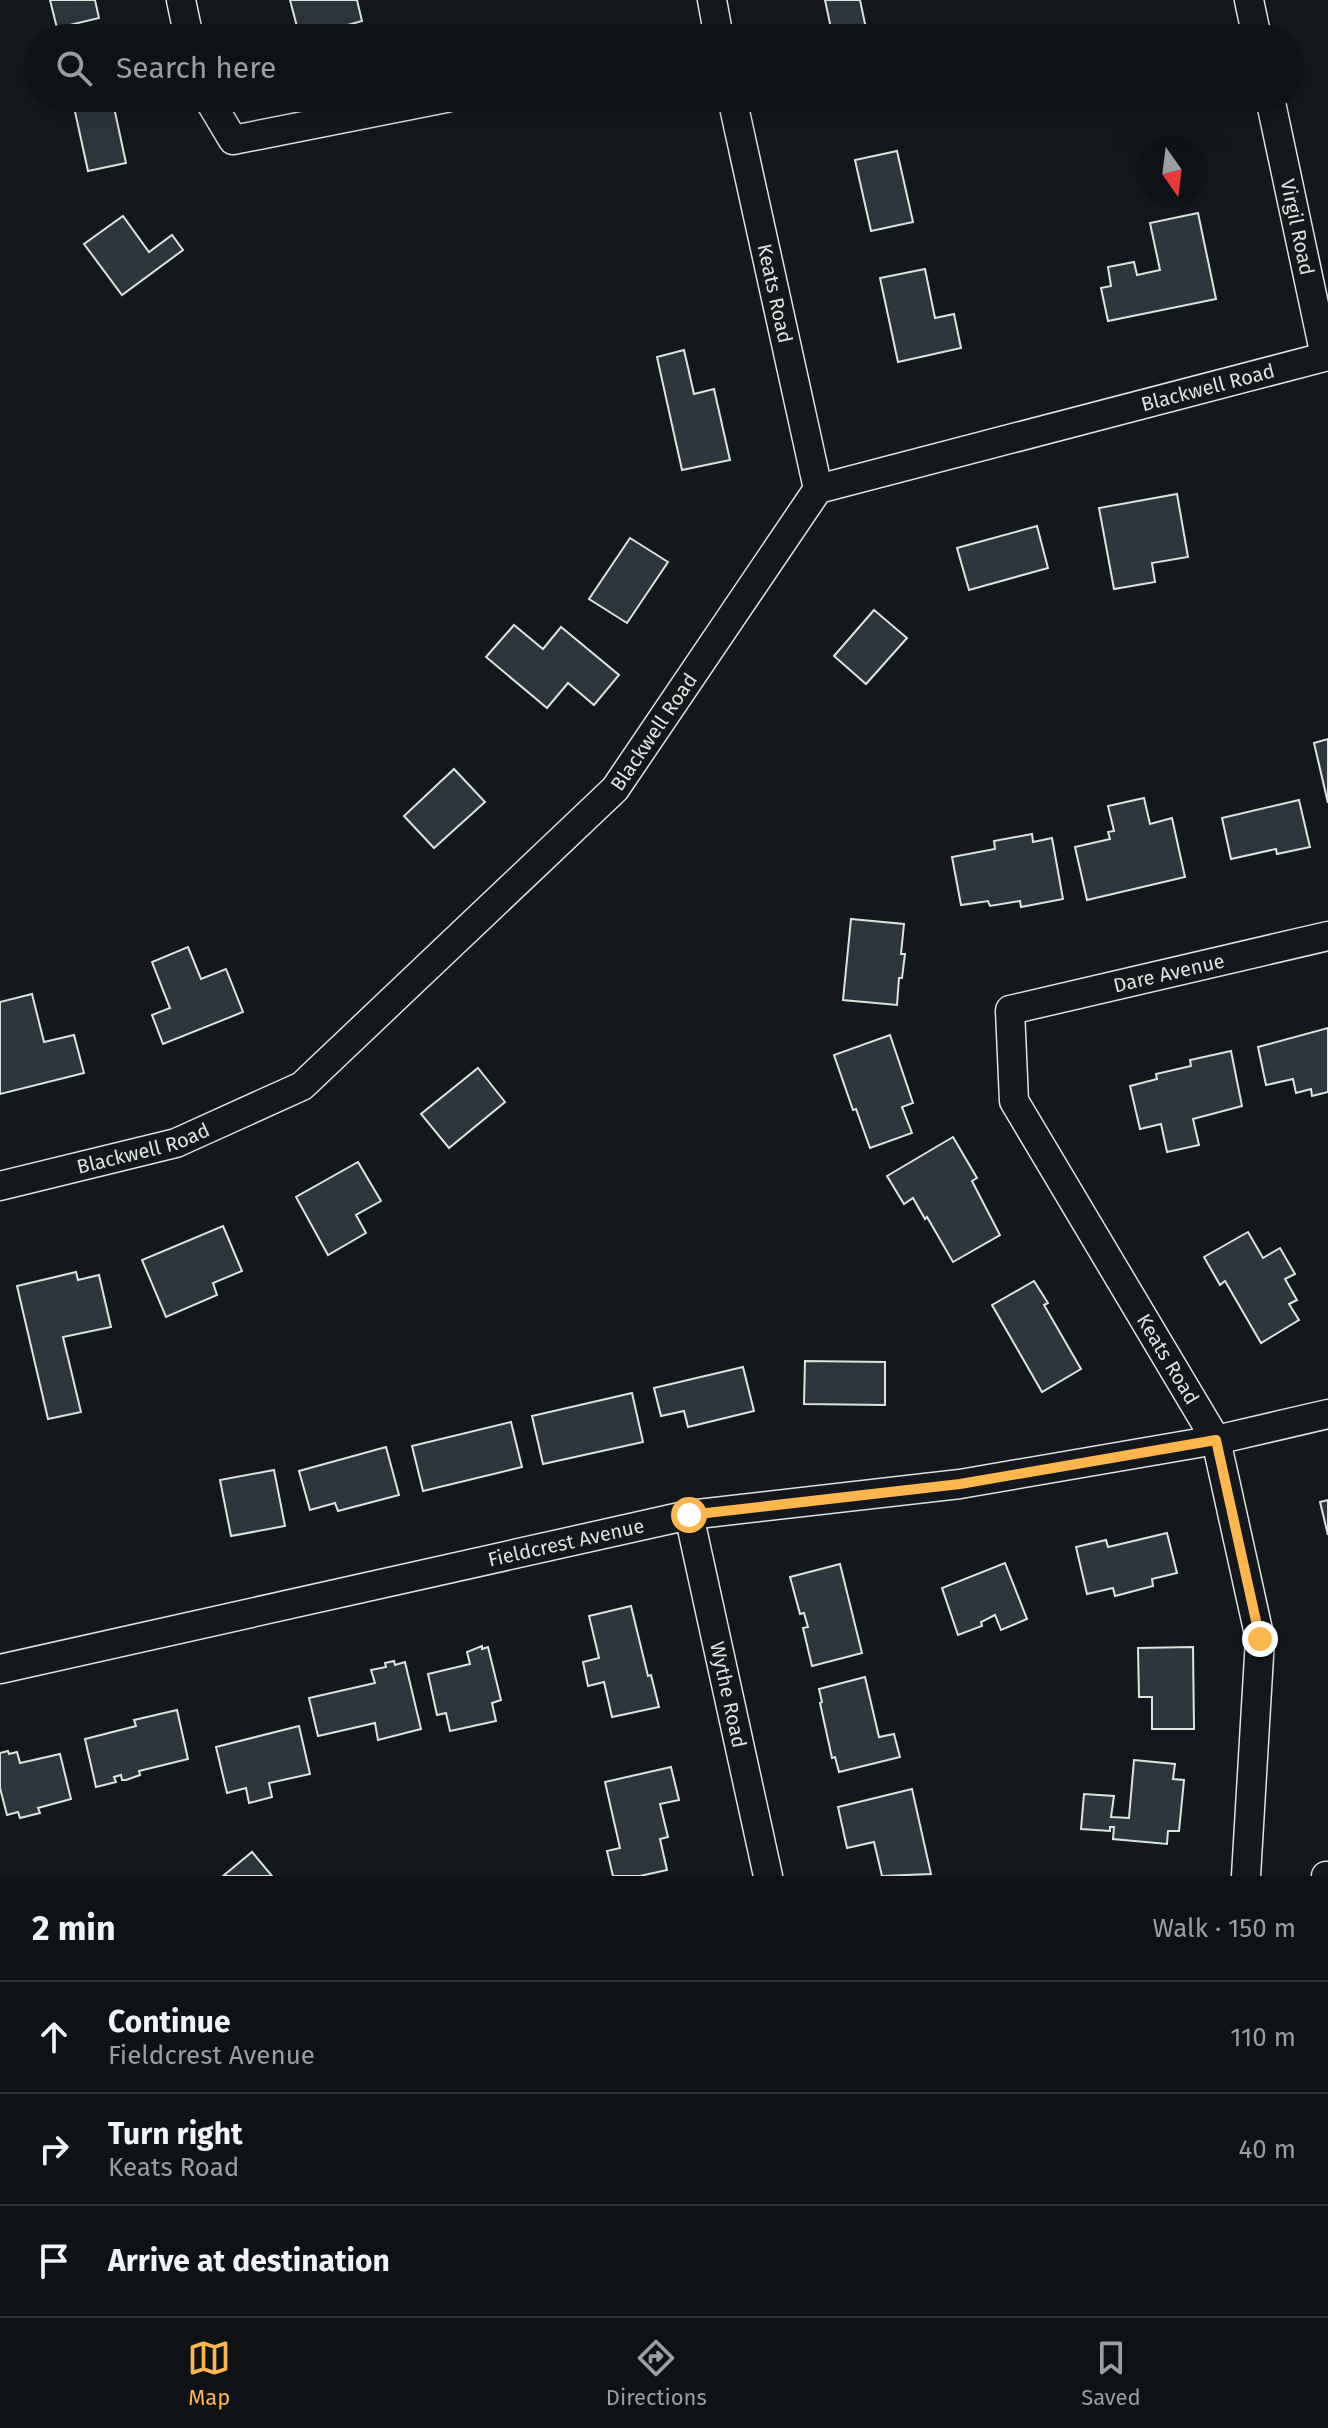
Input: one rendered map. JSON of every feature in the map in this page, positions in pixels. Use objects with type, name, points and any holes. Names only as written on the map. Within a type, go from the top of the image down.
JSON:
[{"type":"street","points":[[181,0],[186,24]]},
{"type":"street","points":[[712,0],[716,24]]},
{"type":"street","points":[[1249,0],[1254,24]]},
{"type":"street","points":[[216,112],[233,140],[375,112]]},
{"type":"street","name":"Keats Road","points":[[735,112],[818,489]]},
{"type":"street","name":"Virgil Road","points":[[1273,112],[1327,356]]},
{"type":"street","name":"Blackwell Road","points":[[0,1186],[176,1143],[302,1086],[615,789],[818,489],[1327,356]]},
{"type":"street","name":"Dare Avenue","points":[[1010,1010],[1328,936]]},
{"type":"street","name":"Keats Road","points":[[1010,1010],[1014,1101],[1216,1440],[1260,1639],[1246,1876]]},
{"type":"street","name":"Fieldcrest Avenue","points":[[1,1665],[689,1515],[960,1484],[1216,1440],[1328,1414]]},
{"type":"street","name":"Wythe Road","points":[[689,1515],[768,1876]]},
{"type":"building","points":[[50,0],[95,0],[99,18],[74,24],[56,24]]},
{"type":"building","points":[[290,0],[357,0],[362,21],[351,24],[296,24]]},
{"type":"building","points":[[825,0],[860,0],[865,24],[830,24]]},
{"type":"building","points":[[75,112],[115,112],[126,163],[88,171]]},
{"type":"building","points":[[897,151],[913,222],[871,231],[855,160]]},
{"type":"building","points":[[1198,213],[1216,299],[1108,321],[1101,288],[1111,286],[1108,267],[1134,262],[1137,275],[1160,270],[1150,223]]},
{"type":"building","points":[[123,216],[149,252],[172,235],[183,250],[122,295],[84,244]]},
{"type":"building","points":[[925,269],[935,318],[954,314],[961,348],[898,362],[880,278]]},
{"type":"building","points":[[684,350],[694,394],[714,389],[730,460],[682,470],[657,357]]},
{"type":"building","points":[[1177,494],[1188,557],[1152,563],[1155,582],[1114,589],[1099,508]]},
{"type":"building","points":[[1037,526],[1048,568],[969,590],[957,548]]},
{"type":"building","points":[[630,538],[668,562],[627,623],[589,599]]},
{"type":"building","points":[[874,610],[907,638],[866,684],[834,656]]},
{"type":"building","points":[[514,625],[543,649],[561,627],[619,675],[594,705],[568,683],[547,708],[486,657]]},
{"type":"building","points":[[1328,739],[1328,803],[1314,743]]},
{"type":"building","points":[[454,769],[485,802],[434,848],[404,816]]},
{"type":"building","points":[[1144,798],[1150,824],[1172,818],[1185,877],[1087,900],[1075,847],[1110,839],[1108,832],[1114,831],[1108,806]]},
{"type":"building","points":[[1299,800],[1310,847],[1277,854],[1276,849],[1231,859],[1222,818]]},
{"type":"building","points":[[1032,834],[1033,842],[1052,838],[1063,899],[1021,907],[1020,901],[990,906],[988,901],[961,905],[952,857],[995,849],[994,841]]},
{"type":"building","points":[[851,919],[904,924],[901,954],[905,954],[897,1005],[843,1000]]},
{"type":"building","points":[[188,947],[201,979],[226,969],[243,1012],[163,1044],[152,1015],[170,1008],[152,962]]},
{"type":"building","points":[[32,994],[44,1042],[74,1035],[84,1073],[0,1094],[0,1002]]},
{"type":"building","points":[[1328,1028],[1328,1092],[1312,1096],[1311,1089],[1296,1093],[1293,1079],[1266,1085],[1258,1047]]},
{"type":"building","points":[[890,1035],[913,1103],[902,1107],[912,1133],[870,1148],[834,1055]]},
{"type":"building","points":[[1231,1051],[1242,1106],[1193,1119],[1199,1145],[1167,1152],[1161,1124],[1140,1129],[1130,1086],[1157,1079],[1156,1074],[1191,1066],[1190,1060]]},
{"type":"building","points":[[478,1068],[505,1102],[449,1148],[421,1114]]},
{"type":"building","points":[[953,1137],[977,1178],[972,1181],[1000,1235],[953,1262],[913,1198],[904,1204],[887,1176]]},
{"type":"building","points":[[358,1162],[381,1201],[356,1215],[366,1233],[328,1255],[296,1197]]},
{"type":"building","points":[[223,1226],[242,1271],[213,1283],[217,1295],[166,1317],[142,1260]]},
{"type":"building","points":[[1248,1232],[1263,1258],[1280,1248],[1295,1274],[1285,1279],[1297,1300],[1289,1304],[1299,1320],[1261,1343],[1225,1281],[1220,1285],[1204,1257]]},
{"type":"building","points":[[76,1272],[78,1280],[99,1275],[111,1327],[63,1337],[81,1412],[48,1419],[17,1286]]},
{"type":"building","points":[[1034,1281],[1048,1303],[1044,1305],[1081,1369],[1042,1392],[992,1305]]},
{"type":"building","points":[[805,1361],[885,1362],[885,1405],[804,1404]]},
{"type":"building","points":[[743,1367],[754,1411],[688,1427],[684,1411],[661,1416],[654,1388]]},
{"type":"building","points":[[632,1393],[643,1442],[543,1464],[532,1416]]},
{"type":"building","points":[[511,1422],[522,1467],[423,1491],[412,1446]]},
{"type":"building","points":[[386,1447],[399,1495],[338,1511],[335,1503],[310,1510],[299,1471]]},
{"type":"building","points":[[274,1470],[285,1526],[231,1536],[220,1480]]},
{"type":"building","points":[[1328,1500],[1328,1535],[1320,1502]]},
{"type":"building","points":[[1167,1533],[1177,1573],[1152,1579],[1153,1586],[1115,1596],[1113,1588],[1087,1594],[1076,1547],[1106,1540],[1108,1547]]},
{"type":"building","points":[[1005,1563],[1027,1619],[1001,1630],[995,1615],[981,1622],[982,1626],[958,1635],[942,1588]]},
{"type":"building","points":[[840,1564],[862,1653],[812,1666],[803,1628],[808,1627],[804,1613],[800,1614],[790,1577]]},
{"type":"building","points":[[631,1606],[659,1707],[612,1717],[604,1682],[588,1686],[583,1662],[599,1658],[589,1616]]},
{"type":"building","points":[[482,1646],[482,1649],[488,1647],[501,1700],[492,1703],[496,1721],[450,1731],[446,1713],[437,1715],[428,1674],[470,1664],[467,1652]]},
{"type":"building","points":[[1193,1647],[1194,1729],[1152,1729],[1152,1697],[1139,1697],[1138,1648]]},
{"type":"building","points":[[394,1661],[395,1665],[405,1662],[421,1729],[378,1740],[375,1723],[318,1736],[309,1698],[375,1683],[371,1670],[386,1667],[385,1663]]},
{"type":"building","points":[[865,1677],[879,1737],[894,1734],[900,1757],[839,1772],[835,1757],[832,1758],[819,1689]]},
{"type":"building","points":[[177,1710],[188,1759],[139,1771],[140,1775],[126,1780],[122,1780],[121,1775],[114,1777],[116,1782],[96,1787],[85,1739],[136,1726],[134,1720]]},
{"type":"building","points":[[299,1726],[310,1774],[269,1783],[272,1797],[249,1803],[246,1788],[227,1793],[216,1747]]},
{"type":"building","points":[[8,1751],[9,1754],[17,1752],[20,1763],[60,1754],[71,1799],[38,1808],[40,1813],[20,1818],[18,1812],[7,1815],[0,1788],[0,1753]]},
{"type":"building","points":[[1134,1760],[1175,1764],[1173,1779],[1184,1780],[1179,1831],[1168,1831],[1167,1844],[1113,1839],[1114,1827],[1110,1827],[1110,1831],[1081,1829],[1084,1794],[1114,1796],[1111,1817],[1129,1818]]},
{"type":"building","points":[[671,1767],[679,1800],[660,1804],[668,1837],[660,1839],[667,1870],[640,1876],[613,1876],[607,1851],[620,1848],[605,1782]]},
{"type":"building","points":[[912,1789],[931,1874],[882,1876],[874,1842],[847,1848],[838,1807]]},
{"type":"building","points":[[252,1852],[272,1876],[223,1876]]},
{"type":"route","points":[[689,1515],[960,1484],[1216,1440],[1260,1639]]}]
